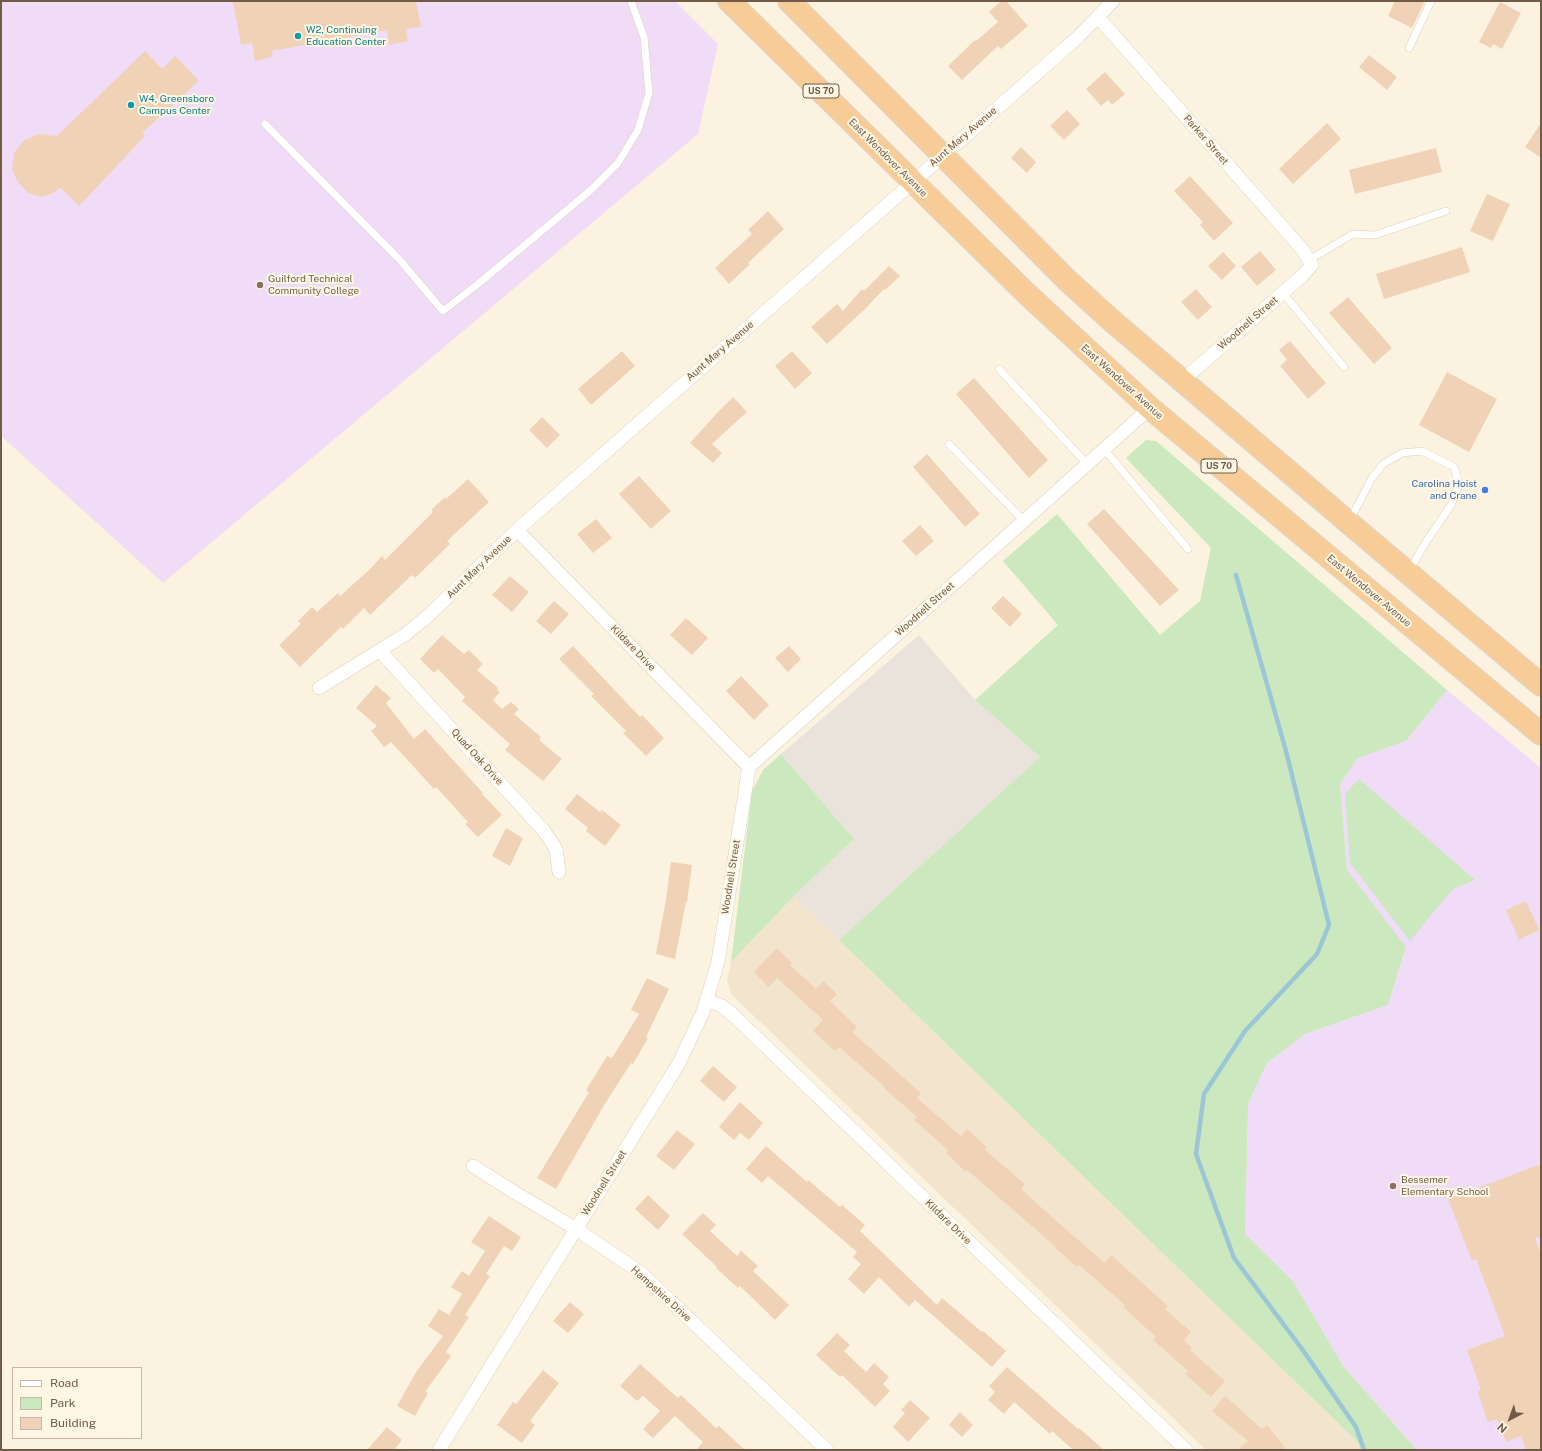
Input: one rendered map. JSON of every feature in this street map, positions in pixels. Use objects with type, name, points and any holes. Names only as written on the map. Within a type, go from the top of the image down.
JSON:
[{"type":"highway","name":"East Wendover Avenue","points":[[729,1],[1027,294],[1150,408],[1541,734]]},
{"type":"highway","points":[[789,1],[1068,281],[1348,523],[1541,685]]},
{"type":"street","name":"Aunt Mary Avenue","points":[[319,688],[406,634],[429,615],[517,530],[942,155],[1077,38],[1113,1]]},
{"type":"street","name":"Parker Street","points":[[1098,17],[1302,249],[1311,262]]},
{"type":"street","name":"Woodnell Street","points":[[1182,381],[1302,276],[1311,262]]},
{"type":"street","name":"Woodnell Street","points":[[439,1450],[679,1063],[703,1012],[718,962],[749,767],[1150,408]]},
{"type":"street","name":"Kildare Drive","points":[[517,530],[749,767]]},
{"type":"street","name":"Quad Oak Drive","points":[[380,651],[544,831],[556,849],[559,872]]},
{"type":"street","name":"Kildare Drive","points":[[706,1000],[722,1006],[731,1013],[1186,1450]]},
{"type":"street","name":"Hampshire Drive","points":[[473,1166],[576,1229],[641,1273],[827,1450]]},
{"type":"lane","points":[[265,124],[399,259],[443,311],[478,284],[591,190],[618,163],[638,130],[649,93],[644,37],[631,1]]},
{"type":"lane","points":[[1409,48],[1431,1]]},
{"type":"lane","points":[[1311,262],[1353,234],[1375,235],[1446,211]]},
{"type":"lane","points":[[1283,293],[1344,368]]},
{"type":"lane","points":[[999,369],[1087,464]]},
{"type":"lane","points":[[949,444],[1024,521]]},
{"type":"lane","points":[[1104,449],[1188,549]]},
{"type":"lane","points":[[1348,523],[1372,478],[1384,464],[1402,453],[1422,451],[1454,467],[1459,485],[1450,505],[1408,573]]},
{"type":"shaded area","name":"Guilford Technical Community College","points":[[1,1],[675,1],[718,44],[698,134],[163,583],[1,436]]},
{"type":"shaded area","points":[[919,635],[975,700],[1040,757],[839,940],[794,896],[854,839],[781,754]]},
{"type":"shaded area","name":"Bessemer Elementary School","points":[[1447,690],[1541,768],[1541,1450],[1417,1450],[1343,1366],[1293,1281],[1245,1234],[1248,1104],[1267,1063],[1305,1034],[1388,1005],[1406,948],[1347,870],[1340,784],[1358,758],[1406,741]]},
{"type":"shaded area","points":[[794,896],[1366,1450],[1206,1450],[732,995],[727,981],[731,962]]},
{"type":"green space","points":[[1146,440],[1156,441],[1447,690],[1406,741],[1358,758],[1340,784],[1347,870],[1406,947],[1388,1005],[1305,1034],[1267,1063],[1248,1104],[1245,1234],[1293,1281],[1343,1366],[1417,1450],[1366,1450],[839,940],[1040,757],[975,700],[1058,625],[1003,561],[1057,514],[1160,635],[1200,601],[1211,548],[1126,458]]},
{"type":"green space","points":[[781,754],[854,839],[794,896],[731,962],[752,791],[763,770]]},
{"type":"green space","points":[[1359,779],[1475,880],[1457,887],[1450,892],[1410,941],[1350,863],[1345,794]]},
{"type":"building","name":"W2, Continuing Education Center","points":[[233,1],[416,1],[421,27],[406,29],[408,41],[389,45],[387,30],[272,51],[273,57],[255,61],[252,43],[241,45]]},
{"type":"building","points":[[1001,1],[1006,1],[1028,26],[1001,49],[998,46],[962,80],[948,66],[975,40],[976,41],[998,22],[989,12]]},
{"type":"building","points":[[1395,1],[1425,1],[1412,28],[1388,16]]},
{"type":"building","points":[[1500,2],[1521,13],[1502,49],[1493,44],[1491,48],[1479,42]]},
{"type":"building","name":"W4, Greensboro Campus Center","points":[[145,51],[162,69],[175,56],[199,81],[142,133],[145,136],[79,206],[61,188],[51,194],[41,197],[28,193],[17,181],[12,169],[14,153],[24,140],[39,134],[57,136]]},
{"type":"building","points":[[1369,55],[1397,77],[1387,90],[1359,67]]},
{"type":"building","points":[[1105,72],[1125,94],[1112,105],[1108,100],[1101,106],[1086,89]]},
{"type":"building","points":[[1067,110],[1080,124],[1064,140],[1050,126]]},
{"type":"building","points":[[1327,123],[1341,139],[1293,184],[1279,169]]},
{"type":"building","points":[[1541,123],[1541,158],[1525,147]]},
{"type":"building","points":[[1021,147],[1036,162],[1027,173],[1011,158]]},
{"type":"building","points":[[1436,148],[1442,172],[1355,194],[1349,170]]},
{"type":"building","points":[[1190,176],[1233,223],[1214,241],[1200,225],[1203,222],[1174,191]]},
{"type":"building","points":[[1487,194],[1510,204],[1493,241],[1470,231]]},
{"type":"building","points":[[768,211],[784,229],[748,263],[750,264],[729,284],[715,268],[752,234],[748,230]]},
{"type":"building","points":[[1462,247],[1470,272],[1384,299],[1376,274]]},
{"type":"building","points":[[1260,251],[1276,270],[1257,286],[1241,267]]},
{"type":"building","points":[[1223,252],[1236,266],[1222,280],[1208,266]]},
{"type":"building","points":[[889,266],[900,276],[885,290],[884,289],[863,311],[827,344],[811,327],[837,304],[843,311],[862,289],[864,291]]},
{"type":"building","points":[[1196,289],[1212,307],[1198,320],[1181,302]]},
{"type":"building","points":[[1348,297],[1392,348],[1374,364],[1329,313]]},
{"type":"building","points":[[1290,341],[1326,383],[1308,399],[1280,366],[1287,360],[1279,350]]},
{"type":"building","points":[[622,351],[635,366],[591,405],[578,389]]},
{"type":"building","points":[[792,351],[812,373],[795,389],[775,366]]},
{"type":"building","points":[[1447,372],[1497,399],[1469,452],[1419,425]]},
{"type":"building","points":[[974,378],[1048,460],[1029,478],[956,394]]},
{"type":"building","points":[[733,397],[747,412],[712,444],[722,453],[713,463],[690,443]]},
{"type":"building","points":[[542,417],[560,435],[547,448],[529,430]]},
{"type":"building","points":[[927,454],[980,514],[965,527],[913,467]]},
{"type":"building","points":[[639,476],[671,511],[651,529],[619,494]]},
{"type":"building","points":[[468,479],[489,502],[447,541],[450,544],[415,578],[412,575],[370,615],[364,608],[343,629],[341,627],[300,667],[279,645],[301,624],[298,621],[312,607],[317,612],[338,593],[340,596],[382,556],[385,560],[433,512],[431,510],[445,497],[446,499]]},
{"type":"building","points":[[1104,509],[1179,590],[1160,606],[1087,524]]},
{"type":"building","points":[[596,519],[612,538],[593,553],[577,534]]},
{"type":"building","points":[[920,525],[934,541],[916,556],[902,541]]},
{"type":"building","points":[[510,576],[529,592],[512,612],[492,595]]},
{"type":"building","points":[[1003,596],[1022,614],[1010,627],[991,608]]},
{"type":"building","points":[[554,601],[569,614],[551,634],[536,621]]},
{"type":"building","points":[[686,618],[708,638],[692,655],[670,635]]},
{"type":"building","points":[[442,635],[464,654],[469,650],[483,664],[477,670],[498,688],[497,690],[500,692],[493,700],[502,709],[511,702],[519,709],[514,714],[541,737],[539,740],[562,759],[543,781],[505,750],[510,744],[462,701],[465,697],[438,669],[434,673],[420,659]]},
{"type":"building","points":[[573,646],[640,717],[642,715],[664,738],[646,756],[623,733],[626,731],[591,696],[594,694],[559,659]]},
{"type":"building","points":[[789,646],[801,659],[788,672],[775,658]]},
{"type":"building","points":[[741,676],[769,705],[754,720],[726,691]]},
{"type":"building","points":[[376,685],[391,698],[386,703],[414,739],[425,729],[502,815],[478,837],[465,824],[468,822],[436,787],[434,789],[391,742],[384,747],[371,731],[377,726],[356,708]]},
{"type":"building","points":[[577,794],[600,812],[602,810],[621,825],[605,846],[586,831],[588,828],[565,809]]},
{"type":"building","points":[[506,828],[523,838],[510,866],[492,856]]},
{"type":"building","points":[[671,862],[692,865],[687,902],[675,959],[656,954]]},
{"type":"building","points":[[1526,901],[1539,930],[1519,940],[1506,910]]},
{"type":"building","points":[[777,948],[792,963],[790,965],[816,989],[823,981],[837,994],[830,1001],[857,1027],[852,1032],[921,1093],[917,1098],[961,1136],[967,1129],[987,1147],[985,1150],[1025,1184],[1021,1189],[1053,1218],[1105,1263],[1111,1255],[1168,1306],[1165,1309],[1191,1332],[1184,1340],[1192,1348],[1190,1350],[1225,1381],[1211,1397],[1185,1374],[1188,1371],[1153,1340],[1156,1337],[1123,1307],[1125,1305],[1079,1265],[1077,1267],[967,1170],[965,1171],[946,1153],[948,1150],[914,1120],[917,1117],[884,1088],[885,1087],[839,1047],[835,1051],[813,1031],[823,1020],[777,978],[769,987],[754,972]]},
{"type":"building","points":[[647,978],[669,989],[646,1037],[648,1038],[633,1064],[631,1063],[606,1102],[556,1189],[537,1178],[589,1092],[586,1090],[607,1056],[612,1058],[639,1014],[631,1010]]},
{"type":"building","points":[[713,1066],[737,1087],[724,1102],[700,1081]]},
{"type":"building","points":[[740,1102],[763,1123],[749,1140],[740,1133],[734,1140],[719,1127]]},
{"type":"building","points":[[677,1130],[695,1144],[674,1170],[656,1156]]},
{"type":"building","points":[[766,1146],[807,1182],[808,1180],[840,1207],[842,1205],[865,1225],[860,1231],[937,1305],[942,1298],[1006,1351],[992,1367],[915,1300],[909,1307],[879,1277],[864,1294],[848,1279],[861,1264],[853,1257],[857,1252],[768,1176],[762,1183],[746,1169]]},
{"type":"building","points":[[1541,1164],[1541,1236],[1535,1238],[1541,1255],[1541,1450],[1526,1450],[1521,1436],[1506,1442],[1497,1419],[1488,1422],[1477,1391],[1481,1390],[1467,1350],[1505,1336],[1476,1259],[1472,1261],[1448,1199]]},
{"type":"building","points":[[648,1195],[670,1216],[658,1230],[635,1209]]},
{"type":"building","points":[[703,1213],[716,1225],[710,1231],[737,1256],[741,1251],[758,1266],[753,1271],[789,1305],[775,1320],[740,1286],[738,1288],[716,1268],[717,1267],[682,1234]]},
{"type":"building","points":[[489,1216],[521,1237],[512,1251],[504,1246],[486,1274],[490,1276],[465,1315],[469,1317],[446,1352],[451,1356],[425,1392],[428,1393],[415,1416],[397,1406],[416,1372],[443,1336],[428,1326],[439,1309],[449,1315],[462,1294],[451,1287],[462,1271],[469,1276],[485,1251],[471,1242]]},
{"type":"building","points":[[570,1302],[584,1314],[568,1333],[553,1321]]},
{"type":"building","points":[[837,1333],[850,1345],[844,1351],[866,1372],[874,1363],[889,1377],[883,1384],[890,1391],[875,1407],[842,1375],[840,1377],[816,1355]]},
{"type":"building","points":[[640,1364],[678,1398],[681,1395],[716,1428],[719,1426],[745,1450],[696,1450],[703,1442],[675,1416],[653,1438],[643,1429],[660,1411],[643,1396],[637,1401],[620,1386]]},
{"type":"building","points":[[1007,1367],[1104,1450],[1073,1450],[1052,1431],[1050,1434],[1014,1402],[1004,1414],[988,1400],[995,1392],[989,1386]]},
{"type":"building","points":[[543,1370],[559,1383],[530,1421],[535,1425],[522,1443],[497,1425],[513,1402],[516,1404]]},
{"type":"building","points":[[1225,1396],[1262,1429],[1267,1425],[1287,1450],[1237,1450],[1248,1441],[1212,1411]]},
{"type":"building","points":[[910,1400],[930,1418],[908,1442],[893,1427],[905,1413],[901,1410]]},
{"type":"building","points":[[960,1412],[973,1425],[962,1437],[949,1425]]},
{"type":"building","points":[[387,1427],[402,1440],[394,1450],[367,1450]]},
{"type":"waterway","points":[[1236,575],[1286,751],[1329,925],[1317,954],[1245,1031],[1204,1094],[1196,1154],[1234,1258],[1302,1349],[1356,1427],[1364,1450]]},
{"type":"place","name":"W2, Continuing Education Center","points":[[298,36]]},
{"type":"place","name":"W4, Greensboro Campus Center","points":[[131,105]]},
{"type":"place","name":"Guilford Technical Community College","points":[[260,285]]},
{"type":"place","name":"Carolina Hoist and Crane","points":[[1485,490]]},
{"type":"place","name":"Bessemer Elementary School","points":[[1393,1186]]}]
